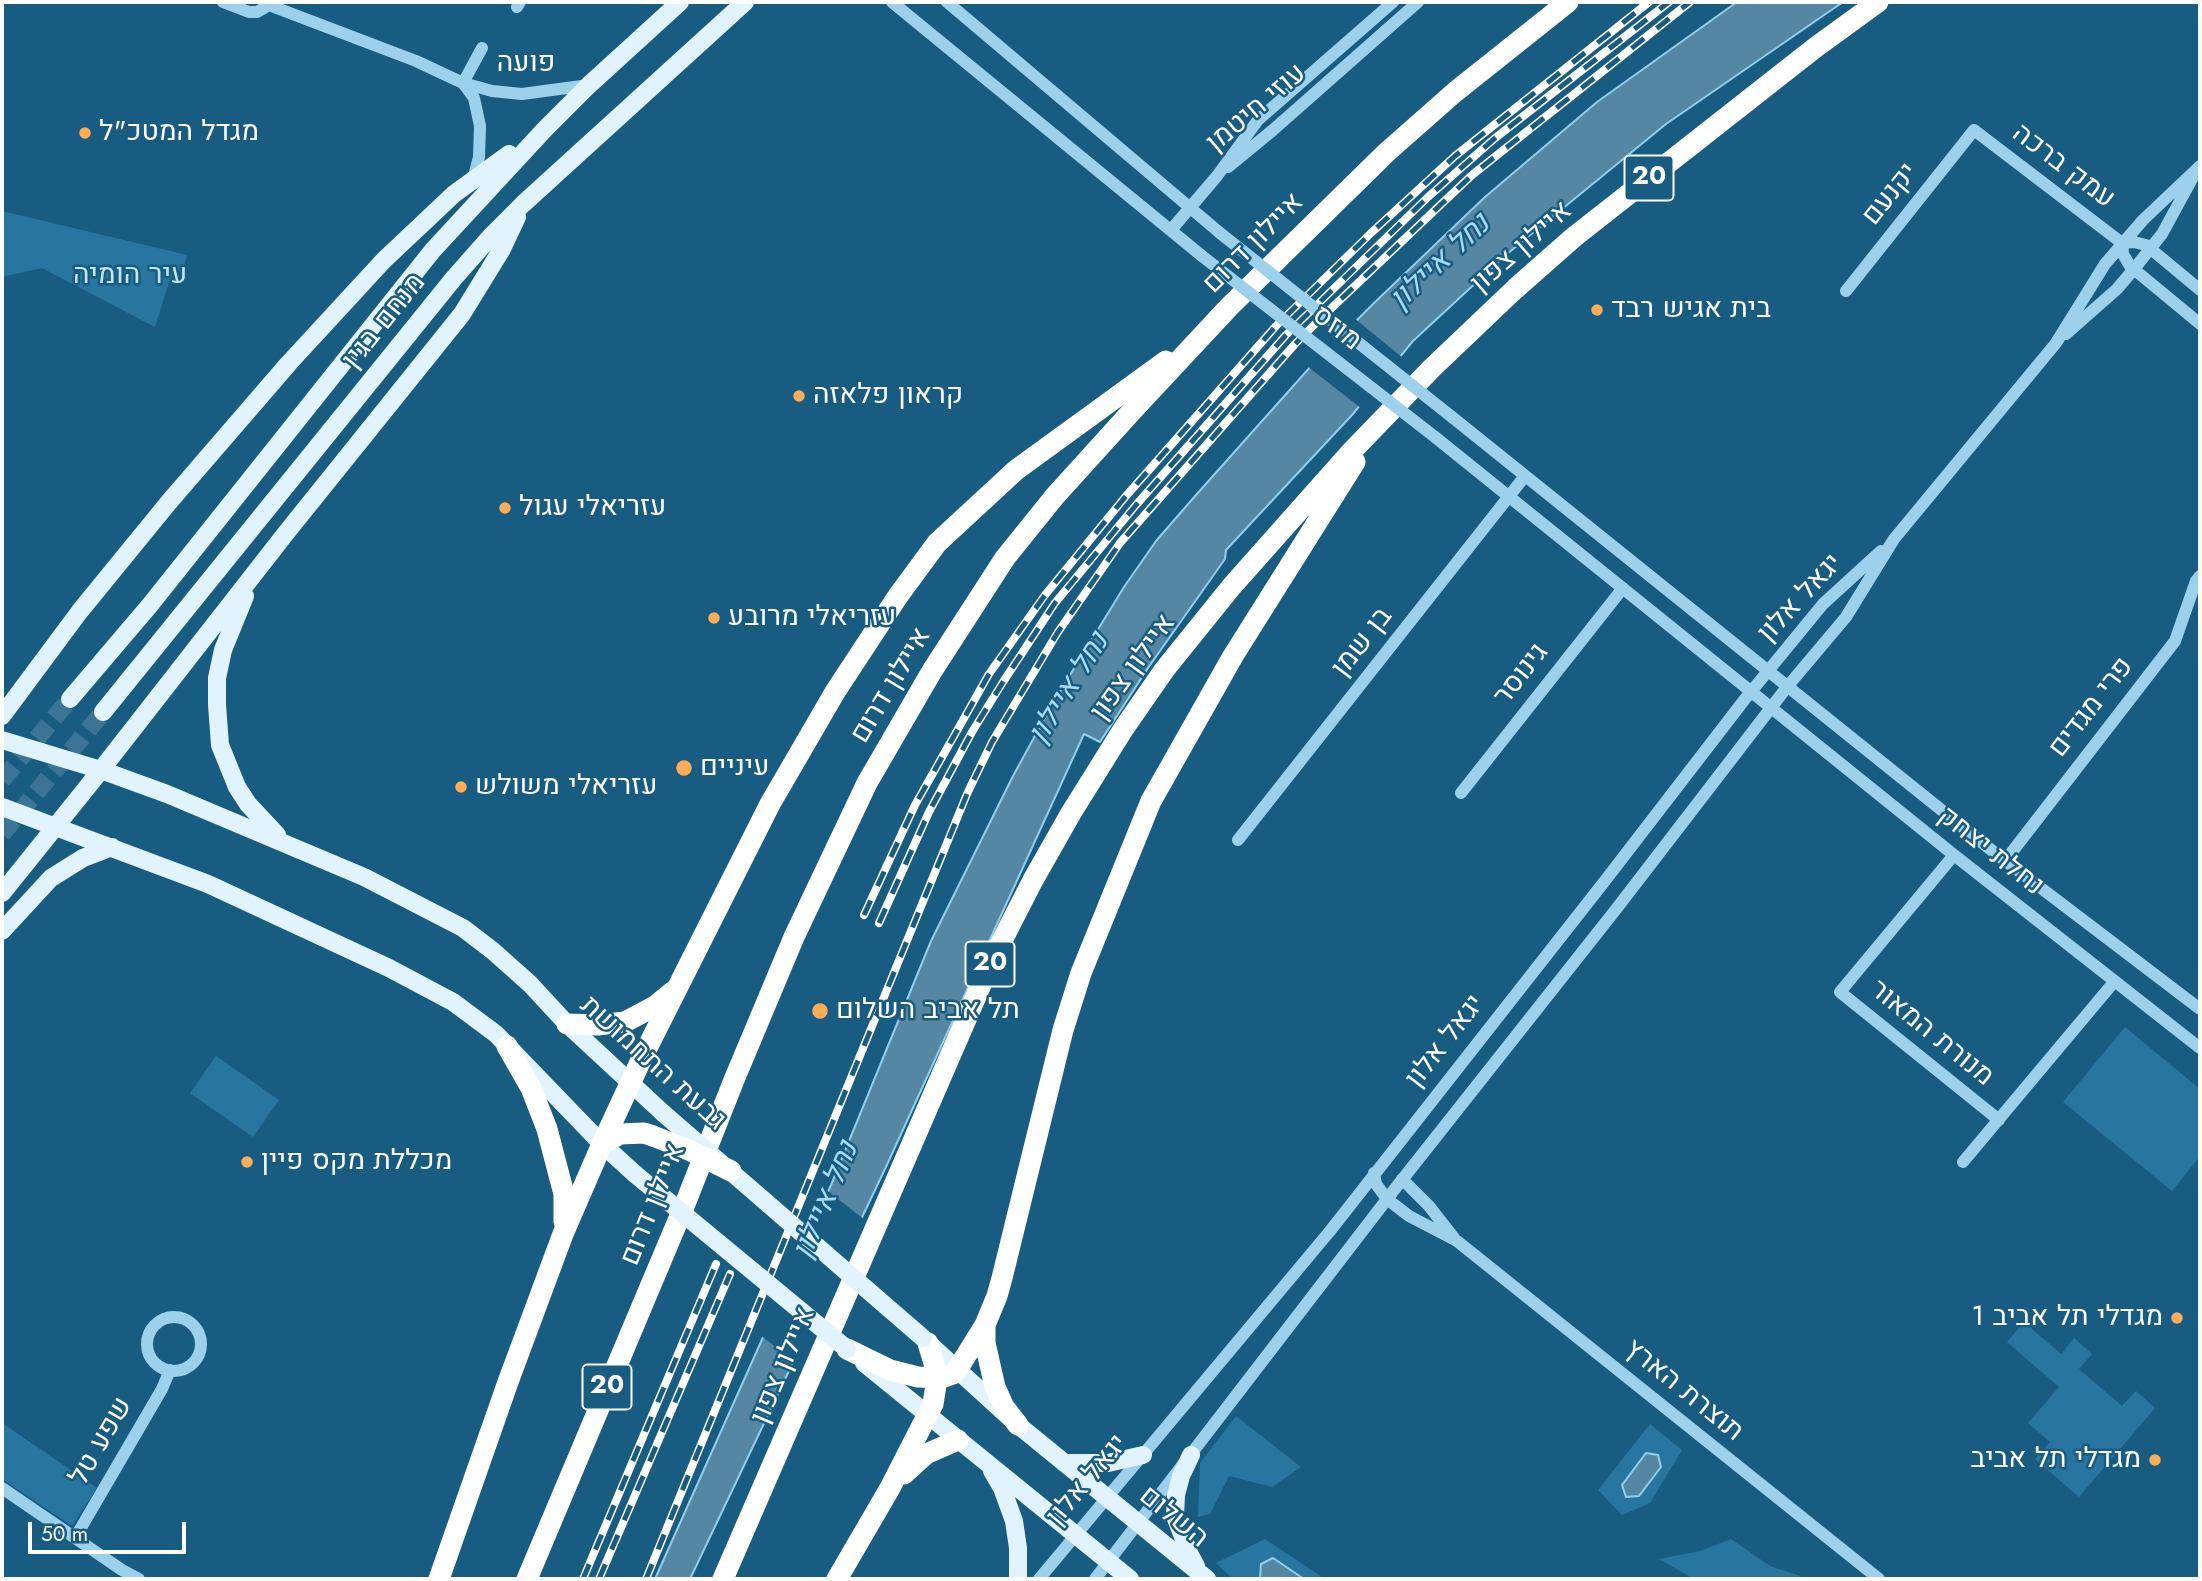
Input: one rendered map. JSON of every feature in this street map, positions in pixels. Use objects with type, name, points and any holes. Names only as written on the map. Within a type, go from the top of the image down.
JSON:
[{"type":"highway","name":"איילון דרום","points":[[527,1579],[794,937],[867,783],[932,671],[1005,558],[1055,496],[1255,282],[1387,152],[1455,92],[1568,2]]},
{"type":"highway","name":"איילון צפון","points":[[723,1579],[984,976],[1033,880],[1072,813],[1124,728],[1186,642],[1259,556],[1380,422],[1505,298],[1574,237],[1816,47],[1878,2]]},
{"type":"highway","points":[[439,1579],[563,1234],[602,1144],[770,804],[835,692],[898,596],[937,543],[1016,470],[1210,328]]},
{"type":"highway","points":[[847,1349],[883,1367],[903,1383],[937,1378],[953,1374],[957,1370],[985,1325],[999,1287],[1066,1018],[1085,961],[1151,801],[1233,656],[1380,422]]},
{"type":"highway","points":[[567,1024],[625,1022],[655,1006],[680,983]]},
{"type":"highway","points":[[508,1046],[534,1095],[554,1152],[564,1194],[563,1234]]},
{"type":"highway","points":[[602,1144],[620,1134],[644,1133],[691,1151],[731,1171]]},
{"type":"highway","points":[[985,1325],[985,1343],[995,1387],[1004,1406],[1018,1425]]},
{"type":"highway","points":[[837,1579],[890,1488],[933,1404],[937,1378],[935,1364],[925,1341]]},
{"type":"highway","points":[[890,1488],[926,1454],[958,1440]]},
{"type":"main road","name":"מנחם בגין","points":[[70,699],[150,605],[433,250],[545,129],[680,2]]},
{"type":"main road","name":"מנחם בגין","points":[[103,712],[454,278],[492,235],[745,2]]},
{"type":"main road","points":[[2,716],[79,611],[169,502],[289,363],[384,260],[454,194],[545,129]]},
{"type":"main road","points":[[2,893],[462,314],[502,249],[523,204]]},
{"type":"main road","points":[[258,569],[223,650],[217,705],[220,745],[232,776],[248,804],[288,844]]},
{"type":"main road","name":"גבעת התחמושת","points":[[2,740],[101,770],[167,794],[375,883],[463,928],[503,960],[663,1113],[1018,1425],[1106,1497]]},
{"type":"main road","points":[[2,807],[208,884],[295,922],[453,1002],[496,1034],[602,1144],[635,1174],[847,1349]]},
{"type":"main road","points":[[2,931],[51,878],[83,858],[112,847]]},
{"type":"main road","points":[[903,1383],[928,1416],[1130,1579]]},
{"type":"main road","points":[[1065,1463],[1108,1463],[1143,1455]]},
{"type":"main road","points":[[1191,1455],[1176,1495],[1175,1516],[1190,1555],[1204,1577]]},
{"type":"main road","points":[[988,1465],[1002,1488],[1014,1521],[1018,1548],[1017,1579]]},
{"type":"main road","name":"השלום","points":[[1106,1497],[1204,1577]]},
{"type":"street","points":[[223,2],[249,12],[257,12],[266,3]]},
{"type":"street","name":"מוזס","points":[[892,2],[1202,256],[1510,496],[1751,692]]},
{"type":"street","name":"מוזס","points":[[947,2],[1220,233],[1769,671]]},
{"type":"street","points":[[1389,2],[1416,3]]},
{"type":"street","name":"עוזי חיטמן","points":[[1217,176],[1258,120],[1389,2]]},
{"type":"street","name":"פועה","points":[[266,3],[416,61],[463,83],[492,92],[522,94],[589,85]]},
{"type":"street","name":"עוזי חיטמן","points":[[1217,176],[1273,131],[1416,3]]},
{"type":"street","points":[[463,83],[482,48]]},
{"type":"street","name":"פועה","points":[[463,83],[474,98],[480,126],[479,157],[473,180]]},
{"type":"street","name":"עמק ברכה","points":[[1974,130],[2122,243],[2139,243],[2150,248],[2200,290]]},
{"type":"street","name":"יקנעם","points":[[1846,291],[1974,130]]},
{"type":"street","name":"יגאל אלון","points":[[1039,1579],[1330,1231],[1751,692],[1823,604],[1894,539],[2056,343],[2105,264],[2122,243],[2199,168]]},
{"type":"street","name":"יגאל אלון","points":[[2056,343],[2117,289],[2134,269],[2162,234],[2199,168]]},
{"type":"street","points":[[1171,230],[1217,176]]},
{"type":"street","name":"עמק ברכה","points":[[2122,243],[2125,258],[2134,269],[2200,324]]},
{"type":"street","name":"בן שמן","points":[[1238,840],[1525,476]]},
{"type":"street","name":"יגאל אלון","points":[[1095,1579],[1402,1179],[1617,908],[1787,687],[1846,617],[1894,539]]},
{"type":"street","name":"פרי מגדים","points":[[2005,861],[2175,640],[2199,580]]},
{"type":"street","name":"גינוסר","points":[[1461,793],[1623,588]]},
{"type":"street","name":"נחלת יצחק","points":[[1769,671],[2005,861],[2200,1009]]},
{"type":"street","name":"נחלת יצחק","points":[[1751,692],[2200,1048]]},
{"type":"street","name":"מנורת המאור","points":[[1954,855],[1840,992],[1998,1120]]},
{"type":"street","points":[[1964,1162],[2114,982]]},
{"type":"street","points":[[2183,1035],[2200,1041]]},
{"type":"street","name":"תוצרת הארץ","points":[[1374,1173],[1376,1184],[1387,1199],[1409,1216],[1457,1241],[1879,1579]]},
{"type":"street","name":"תוצרת הארץ","points":[[1402,1179],[1429,1206],[1457,1241]]},
{"type":"street","points":[[166,1318],[182,1318],[197,1330],[201,1347],[190,1365],[170,1370],[151,1358],[147,1342],[153,1327],[166,1318]]},
{"type":"street","name":"שפע טל","points":[[75,1538],[162,1389],[170,1370]]},
{"type":"street","points":[[2,1488],[75,1538],[120,1575],[139,1579]]},
{"type":"green space","name":"עיר הומיה","points":[[2,211],[187,255],[179,285],[169,282],[155,327],[42,268],[2,277]]},
{"type":"green space","points":[[2125,1027],[2200,1089],[2200,1156],[2172,1191],[2063,1102]]},
{"type":"green space","points":[[216,1056],[279,1100],[253,1137],[190,1093]]},
{"type":"green space","points":[[2024,1322],[2061,1354],[2074,1338],[2092,1354],[2079,1369],[2122,1406],[2136,1391],[2155,1408],[2079,1497],[2035,1459],[2050,1442],[2028,1423],[2059,1387],[2007,1342]]},
{"type":"green space","points":[[1236,1416],[1301,1467],[1272,1487],[1229,1476],[1210,1514],[1198,1517],[1200,1463]]},
{"type":"green space","points":[[2,1423],[97,1488],[72,1526],[2,1479]]},
{"type":"green space","points":[[1650,1424],[1682,1450],[1650,1503],[1622,1515],[1598,1490]]},
{"type":"green space","points":[[1265,1539],[1325,1579],[1233,1579],[1216,1563]]},
{"type":"green space","points":[[1731,1539],[1770,1566],[1800,1576],[1797,1579],[1694,1579],[1659,1559],[1700,1551]]},
{"type":"water","name":"נחל איילון","points":[[1737,2],[1843,2],[1666,124],[1507,254],[1413,341],[1352,415],[1226,550],[1225,559],[1148,668],[1100,742],[1084,734],[885,1169],[690,1579],[655,1579],[831,1185],[931,941],[1013,776],[1054,701],[1124,587],[1156,541],[1312,365],[1485,197],[1597,102]]},
{"type":"water","points":[[1646,1453],[1658,1455],[1661,1467],[1639,1496],[1626,1497],[1622,1485]]},
{"type":"water","points":[[1273,1558],[1304,1579],[1261,1579],[1261,1564]]},
{"type":"pier","points":[[1354,318],[1403,358],[1362,409],[1307,366]]},
{"type":"pier","points":[[825,1189],[865,1220],[797,1363],[760,1335]]},
{"type":"tunnel","points":[[2,780],[70,699]]},
{"type":"tunnel","points":[[2,834],[103,712]]},
{"type":"railway","points":[[864,915],[915,805],[989,674],[1045,595],[1126,496],[1276,326],[1371,233],[1455,156],[1649,2]]},
{"type":"railway","points":[[879,923],[929,812],[972,732],[1055,603],[1136,505],[1286,335],[1428,197],[1494,139],[1669,2]]},
{"type":"railway","points":[[646,1579],[967,794],[992,742],[1058,632],[1120,543],[1320,319],[1472,175],[1690,2]]},
{"type":"railway","points":[[583,1579],[716,1264]]},
{"type":"railway","points":[[599,1579],[730,1274]]},
{"type":"place","name":"מגדל המטכ\"ל","points":[[85,133]]},
{"type":"place","name":"בית אגיש רבד","points":[[1597,310]]},
{"type":"place","name":"קראון פלאזה","points":[[799,396]]},
{"type":"place","name":"עזריאלי עגול","points":[[505,508]]},
{"type":"place","name":"עזריאלי מרובע","points":[[714,618]]},
{"type":"place","name":"עיניים","points":[[684,768]]},
{"type":"place","name":"עזריאלי משולש","points":[[461,787]]},
{"type":"place","name":"תל אביב השלום","points":[[820,1011]]},
{"type":"place","name":"מכללת מקס פיין","points":[[247,1162]]},
{"type":"place","name":"מגדלי תל אביב 1","points":[[2177,1318]]},
{"type":"place","name":"מגדלי תל אביב","points":[[2155,1460]]}]
